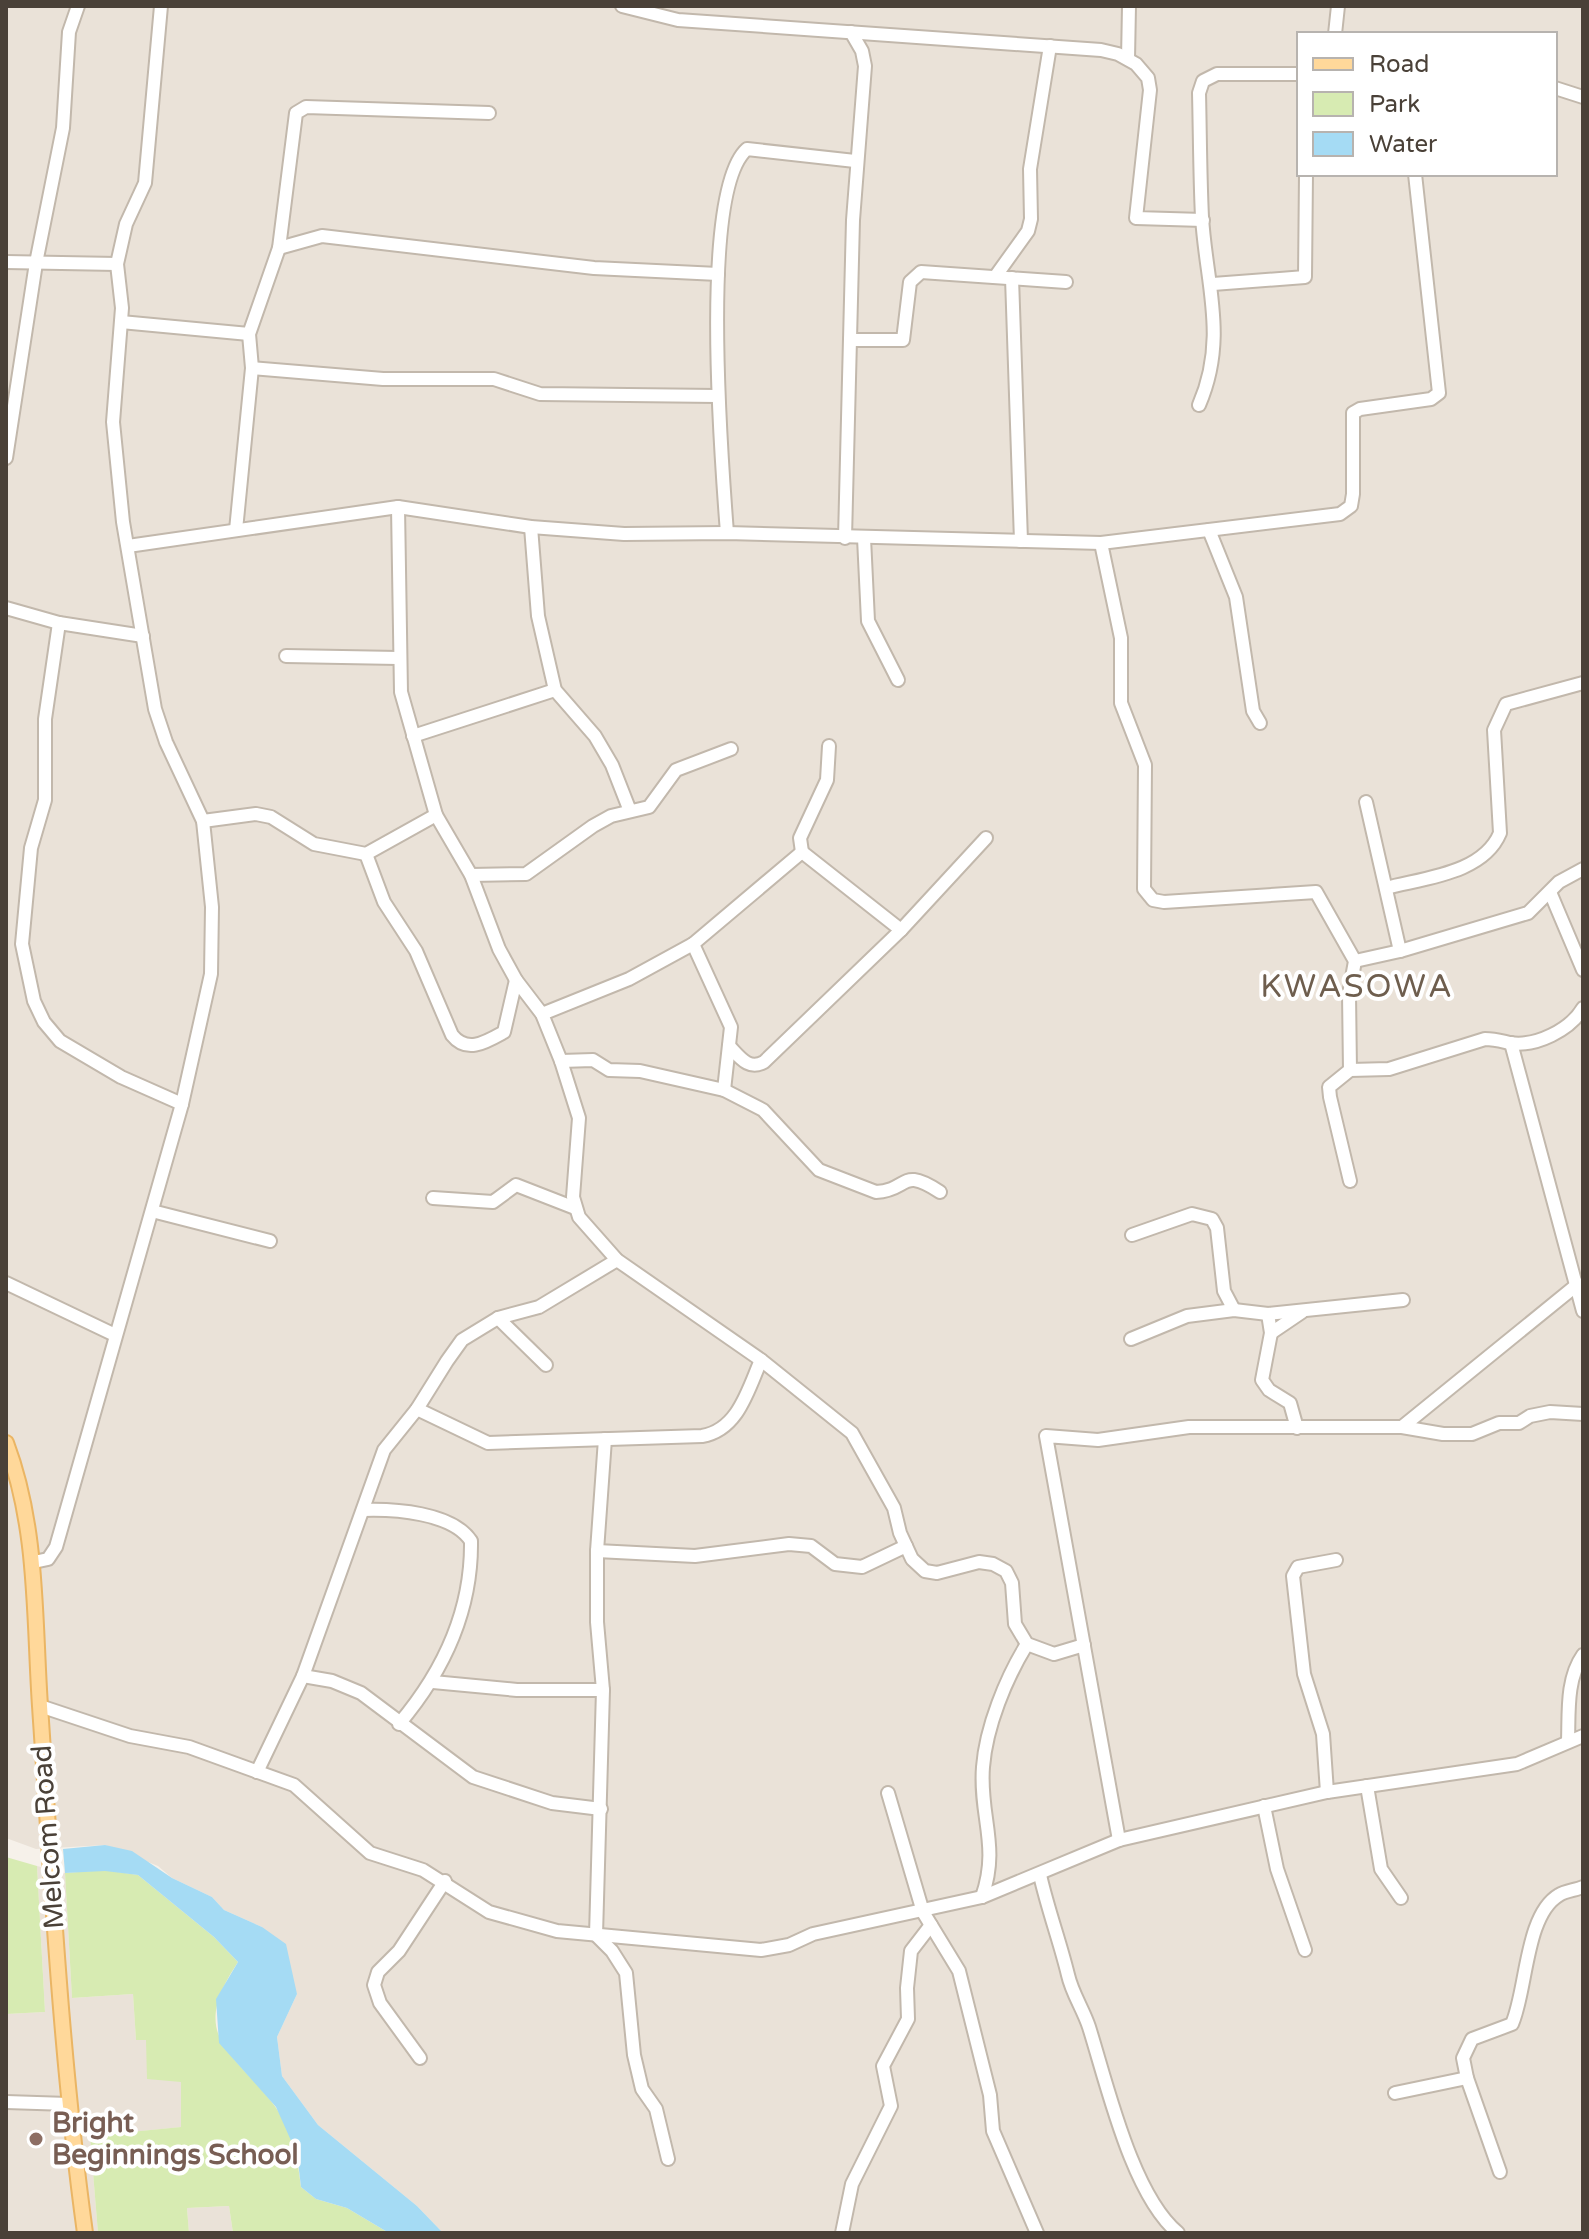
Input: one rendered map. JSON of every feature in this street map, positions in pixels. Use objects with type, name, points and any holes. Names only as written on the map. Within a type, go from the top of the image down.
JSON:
[{"type":"main road","name":"Melcom Road","points":[[6,1443],[19,1478],[34,1562],[40,1706],[68,2104],[85,2233]]},
{"type":"street","points":[[6,458],[11,402],[63,128],[68,43],[78,6]]},
{"type":"street","points":[[34,1562],[48,1559],[56,1547],[182,1104],[211,974],[212,907],[203,821],[161,726],[128,546],[113,422],[121,322],[117,264],[126,224],[145,183],[161,6]]},
{"type":"street","points":[[622,6],[678,20],[1101,50],[1128,59],[1148,78],[1150,90],[1136,218],[1203,220]]},
{"type":"street","points":[[1128,59],[1129,6]]},
{"type":"street","points":[[1335,32],[1338,6]]},
{"type":"street","points":[[845,538],[855,161],[862,129],[865,66],[862,51],[851,32]]},
{"type":"street","points":[[995,277],[1028,231],[1031,219],[1030,169],[1050,46]]},
{"type":"street","points":[[1199,405],[1211,369],[1213,284],[1203,220],[1199,93],[1203,81],[1217,74],[1297,74]]},
{"type":"street","points":[[1557,89],[1583,97]]},
{"type":"street","points":[[236,530],[252,368],[249,334],[279,248],[295,116],[301,108],[489,113]]},
{"type":"street","points":[[727,533],[717,396],[718,274],[731,181],[743,151],[754,148],[855,161]]},
{"type":"street","points":[[1213,284],[1305,277],[1306,176]]},
{"type":"street","points":[[128,546],[398,507],[531,527],[624,534],[727,533],[1101,543],[1340,514],[1351,506],[1353,494],[1353,413],[1360,409],[1431,399],[1439,393],[1415,176]]},
{"type":"street","points":[[279,248],[322,236],[594,268],[718,274]]},
{"type":"street","points":[[6,262],[117,264]]},
{"type":"street","points":[[850,340],[903,340],[910,282],[921,272],[1066,282]]},
{"type":"street","points":[[1012,278],[1021,541]]},
{"type":"street","points":[[121,322],[249,334]]},
{"type":"street","points":[[252,368],[383,379],[494,379],[523,392],[540,394],[717,396]]},
{"type":"street","points":[[398,507],[398,658],[401,692],[436,815],[471,875],[483,911],[516,980],[542,1014],[561,1061],[579,1118],[579,1148],[573,1181],[575,1208]]},
{"type":"street","points":[[531,527],[538,616],[555,690],[595,736],[612,765],[630,811]]},
{"type":"street","points":[[1209,530],[1236,597],[1253,711],[1260,723]]},
{"type":"street","points":[[864,538],[868,621],[898,680]]},
{"type":"street","points":[[1101,543],[1121,638],[1121,703],[1145,765],[1144,889],[1147,895],[1164,902],[1316,892],[1355,961],[1348,1028],[1350,1070]]},
{"type":"street","points":[[6,608],[59,623],[143,636]]},
{"type":"street","points":[[59,623],[45,719],[45,800],[31,848],[22,944],[38,1012],[60,1041],[121,1077],[182,1104]]},
{"type":"street","points":[[286,656],[398,658]]},
{"type":"street","points":[[1386,888],[1468,866],[1484,855],[1500,833],[1494,730],[1498,716],[1506,704],[1583,683]]},
{"type":"street","points":[[413,736],[555,690]]},
{"type":"street","points":[[829,746],[827,780],[800,838],[802,852],[901,930]]},
{"type":"street","points":[[471,875],[526,874],[593,826],[649,807],[676,770],[731,749]]},
{"type":"street","points":[[1366,802],[1400,951]]},
{"type":"street","points":[[203,821],[256,814],[271,817],[314,844],[366,854],[436,815]]},
{"type":"street","points":[[729,1046],[750,1065],[764,1062],[901,930],[986,838]]},
{"type":"street","points":[[542,1014],[629,979],[693,944],[802,852]]},
{"type":"street","points":[[366,854],[384,902],[416,951],[452,1035],[460,1045],[470,1047],[506,1030],[516,980]]},
{"type":"street","points":[[1355,961],[1528,913],[1568,875],[1583,869]]},
{"type":"street","points":[[1550,892],[1583,970]]},
{"type":"street","points":[[6,944],[22,944]]},
{"type":"street","points":[[693,944],[731,1027],[724,1090]]},
{"type":"street","points":[[1350,1181],[1329,1087],[1350,1070],[1389,1069],[1485,1039],[1501,1039],[1511,1043],[1561,1032],[1583,1008]]},
{"type":"street","points":[[1511,1043],[1583,1311]]},
{"type":"street","points":[[561,1061],[593,1060],[609,1070],[640,1071],[724,1090],[763,1110],[782,1126],[808,1161],[830,1176],[876,1192],[914,1179],[940,1192]]},
{"type":"street","points":[[433,1198],[493,1202],[516,1185],[575,1208],[617,1260],[761,1360],[852,1433],[894,1508],[906,1546],[925,1571],[937,1573],[979,1562],[1006,1571],[1012,1583],[1015,1624],[1027,1644],[1054,1654],[1084,1645]]},
{"type":"street","points":[[152,1211],[270,1241]]},
{"type":"street","points":[[1132,1235],[1192,1214],[1212,1219],[1217,1228],[1224,1291],[1234,1310]]},
{"type":"street","points":[[257,1772],[303,1676],[384,1450],[417,1409],[462,1340],[498,1318],[539,1307],[617,1260]]},
{"type":"street","points":[[6,1283],[115,1335]]},
{"type":"street","points":[[1402,1427],[1578,1284]]},
{"type":"street","points":[[1131,1339],[1168,1321],[1234,1310],[1268,1314],[1403,1300]]},
{"type":"street","points":[[1271,1333],[1304,1310]]},
{"type":"street","points":[[1268,1314],[1271,1333],[1262,1380],[1269,1390],[1290,1403],[1297,1428]]},
{"type":"street","points":[[498,1318],[546,1365]]},
{"type":"street","points":[[417,1409],[488,1443],[713,1434],[722,1429],[741,1406],[761,1360]]},
{"type":"street","points":[[1119,1840],[1046,1436],[1098,1440],[1189,1427],[1402,1427],[1443,1434],[1472,1434],[1499,1423],[1519,1423],[1530,1416],[1550,1412],[1583,1414]]},
{"type":"street","points":[[605,1439],[597,1551],[597,1622],[603,1690],[596,1935],[612,1951],[626,1973],[634,2055],[642,2089],[656,2109],[668,2159]]},
{"type":"street","points":[[363,1510],[416,1511],[463,1533],[471,1541],[470,1587],[433,1682],[399,1724]]},
{"type":"street","points":[[597,1551],[695,1556],[789,1544],[811,1546],[835,1564],[862,1567],[906,1546]]},
{"type":"street","points":[[1327,1792],[1323,1734],[1304,1674],[1293,1576],[1298,1567],[1336,1560]]},
{"type":"street","points":[[982,1897],[990,1877],[991,1855],[983,1767],[1013,1665],[1027,1644]]},
{"type":"street","points":[[1568,1741],[1569,1701],[1576,1665],[1583,1655]]},
{"type":"street","points":[[303,1676],[332,1681],[361,1693],[473,1777],[552,1803],[601,1809]]},
{"type":"street","points":[[433,1682],[517,1690],[603,1690]]},
{"type":"street","points":[[40,1706],[130,1736],[189,1747],[294,1785],[370,1853],[423,1870],[445,1881],[489,1912],[557,1931],[761,1950],[789,1945],[813,1934],[982,1897],[1119,1840],[1327,1792],[1517,1764],[1583,1736]]},
{"type":"street","points":[[1367,1786],[1381,1869],[1401,1898]]},
{"type":"street","points":[[888,1793],[923,1912],[959,1971],[990,2095],[993,2131],[1037,2233]]},
{"type":"street","points":[[1264,1806],[1277,1869],[1305,1950]]},
{"type":"street","points":[[1040,1875],[1057,1941],[1065,1955],[1068,1976],[1087,2023],[1117,2122],[1163,2220],[1178,2233]]},
{"type":"street","points":[[420,2058],[380,2003],[374,1985],[378,1972],[399,1951],[445,1881]]},
{"type":"street","points":[[1500,2172],[1463,2058],[1472,2039],[1512,2024],[1521,2004],[1529,1945],[1544,1913],[1557,1895],[1583,1887]]},
{"type":"street","points":[[842,2233],[852,2184],[891,2106],[883,2066],[908,2019],[911,1951],[931,1925]]},
{"type":"street","points":[[1395,2093],[1467,2078]]},
{"type":"street","points":[[6,2102],[68,2104]]},
{"type":"shaded area","points":[[6,6],[1583,6],[1583,2233],[443,2233],[417,2206],[318,2125],[282,2076],[277,2037],[297,1994],[262,1927],[224,1910],[212,1897],[172,1878],[158,1866],[105,1845],[36,1849],[6,1838]]},
{"type":"shaded area","points":[[37,1866],[65,1873],[72,1998],[133,1994],[136,2040],[146,2040],[181,2081],[182,2127],[90,2136],[98,2233],[6,2233],[6,2014],[45,2012]]},
{"type":"shaded area","points":[[229,2206],[233,2233],[189,2233],[187,2208]]},
{"type":"green space","points":[[6,1857],[37,1866],[45,2012],[6,2014]]},
{"type":"green space","points":[[105,1870],[138,1875],[214,1937],[238,1962],[223,1987],[216,2008],[216,2025],[221,2041],[274,2105],[285,2124],[296,2155],[301,2187],[316,2199],[347,2208],[389,2233],[233,2233],[229,2206],[187,2208],[189,2233],[98,2233],[90,2136],[181,2127],[181,2082],[147,2079],[146,2040],[136,2040],[133,1994],[72,1998],[65,1873]]},
{"type":"water","points":[[105,1845],[132,1851],[172,1878],[212,1897],[224,1910],[262,1927],[286,1944],[297,1994],[277,2037],[282,2076],[318,2125],[417,2206],[443,2233],[389,2233],[347,2208],[316,2199],[301,2187],[297,2154],[276,2107],[219,2043],[216,1999],[238,1962],[214,1937],[138,1875],[105,1871],[65,1873],[63,1849]]},
{"type":"place","name":"Bright Beginnings School","points":[[36,2139]]},
{"type":"district","name":"KWASOWA","points":[[1357,987]]}]
